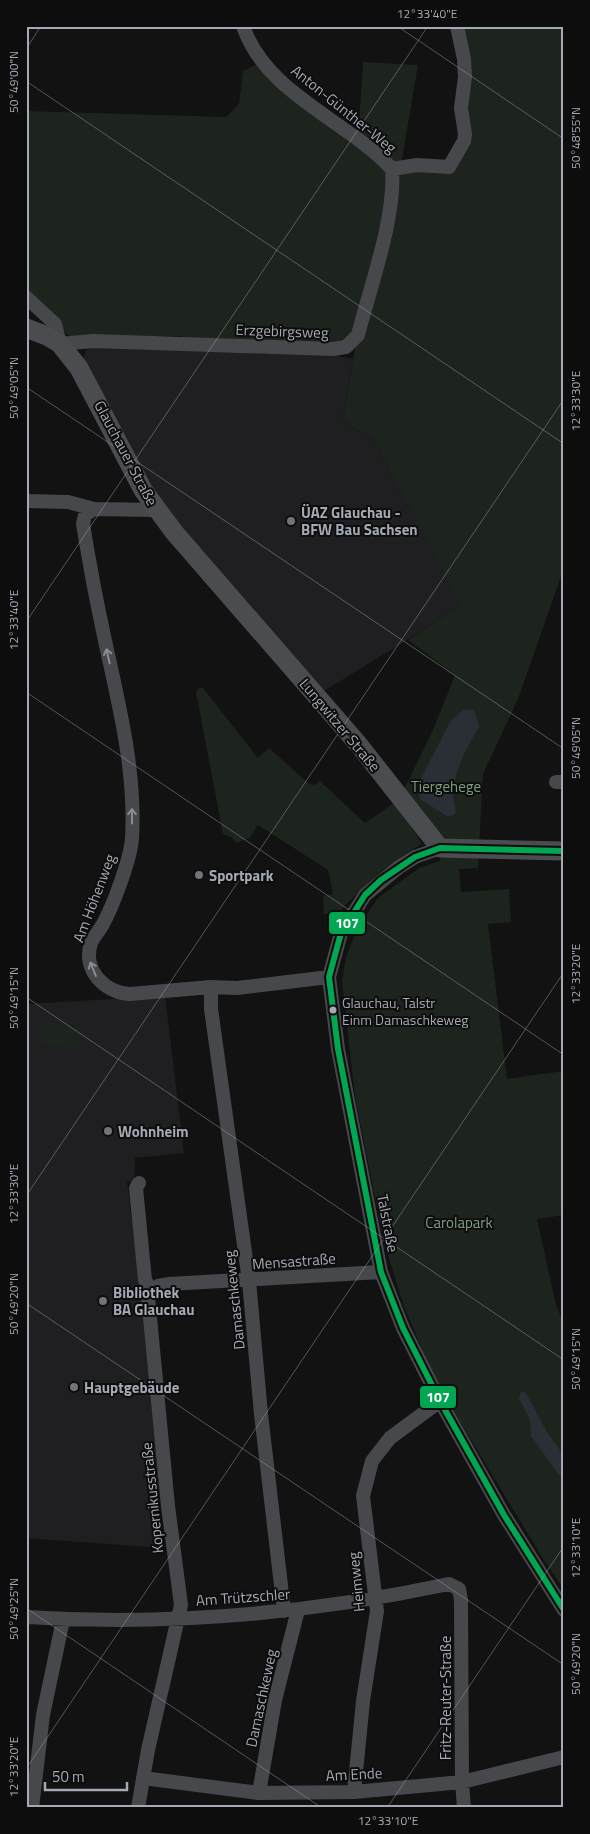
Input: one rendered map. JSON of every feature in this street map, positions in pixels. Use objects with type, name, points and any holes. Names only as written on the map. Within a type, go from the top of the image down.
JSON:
[{"type":"street","name":"Anton-Günther-Weg","points":[[243,26],[247,38],[262,62],[290,89],[372,150],[392,169],[417,165],[450,166],[464,141],[465,134],[461,108],[465,77],[464,58],[457,26]]},
{"type":"street","name":"Erzgebirgsweg","points":[[60,344],[93,341],[333,349],[346,347],[358,335],[387,222],[394,187],[392,169]]},
{"type":"street","points":[[26,297],[55,324],[60,344]]},
{"type":"street","name":"Glauchauer Straße","points":[[26,328],[47,336],[60,344],[79,368],[94,393],[143,490],[158,510]]},
{"type":"street","name":"Glauchauer Straße","points":[[26,501],[68,502],[94,509],[158,510]]},
{"type":"street","name":"Am Höhenweg","points":[[94,509],[85,515],[83,524],[104,635],[124,725],[132,801],[132,840],[126,867],[104,923],[91,942],[89,959],[95,975],[104,986],[117,994],[211,987],[237,988],[330,977]]},
{"type":"street","name":"Lungwitzer Straße","points":[[158,510],[174,532],[359,745],[440,848]]},
{"type":"street","points":[[440,848],[564,851]]},
{"type":"street","name":"Talstraße","points":[[440,848],[399,867],[365,895],[341,933],[332,959],[330,977],[338,1049],[381,1272],[403,1328],[440,1401],[504,1516],[564,1610]]},
{"type":"street","name":"Damaschkeweg","points":[[211,987],[211,1009],[249,1281],[261,1414],[291,1610],[259,1793]]},
{"type":"street","name":"Kopernikusstraße","points":[[138,1808],[181,1605],[168,1506],[148,1297],[151,1290],[145,1280],[136,1188],[139,1183]]},
{"type":"street","name":"Mensastraße","points":[[151,1290],[168,1284],[249,1281],[381,1272]]},
{"type":"street","name":"Heimweg","points":[[354,1792],[363,1701],[377,1611],[364,1496],[372,1461],[390,1438],[440,1401]]},
{"type":"street","name":"Am Trützschler","points":[[26,1617],[63,1620],[178,1617],[291,1610],[376,1600],[450,1584],[459,1589]]},
{"type":"street","name":"Fritz-Reuter-Straße","points":[[459,1589],[461,1600],[462,1782],[464,1808]]},
{"type":"street","points":[[32,1808],[43,1715],[63,1620]]},
{"type":"street","name":"Am Ende","points":[[143,1778],[259,1793],[354,1792],[462,1782],[564,1757]]},
{"type":"shaded area","name":"ÜAZ Glauchau - BFW Bau Sachsen","points":[[89,345],[313,351],[353,359],[343,420],[374,440],[462,606],[316,696],[174,532],[79,368]]},
{"type":"shaded area","points":[[463,710],[474,710],[479,726],[456,774],[453,792],[455,814],[448,817],[420,799],[417,786],[450,722]]},
{"type":"shaded area","points":[[165,996],[184,1153],[135,1158],[134,1181],[127,1182],[141,1294],[159,1486],[162,1548],[26,1538],[26,1004]]},
{"type":"shaded area","points":[[521,1391],[526,1393],[547,1432],[560,1450],[564,1464],[564,1482],[531,1436],[530,1419],[519,1399]]},
{"type":"green space","points":[[457,26],[564,26],[564,568],[518,699],[483,774],[478,868],[459,869],[461,892],[509,889],[511,922],[488,924],[507,1079],[564,1071],[564,1215],[537,1219],[556,1305],[564,1324],[564,1589],[545,1562],[456,1415],[427,1361],[403,1304],[383,1238],[355,1096],[342,981],[346,957],[357,929],[378,898],[419,868],[440,861],[444,837],[436,833],[403,791],[433,730],[455,675],[408,640],[461,606],[374,440],[343,420],[357,336],[346,347],[195,344],[181,336],[71,338],[26,293],[26,111],[226,117],[239,104],[243,71],[262,62],[358,140],[363,62],[418,65],[401,165],[449,166],[464,141]]},
{"type":"green space","points":[[199,688],[203,688],[258,758],[269,748],[308,783],[314,785],[320,781],[365,823],[397,801],[422,844],[376,876],[336,915],[324,914],[323,896],[333,894],[328,870],[258,825],[250,838],[236,843],[231,837],[223,834],[196,692]]},
{"type":"green space","points":[[40,1023],[83,1027],[80,1049],[40,1045]]},
{"type":"transit line","name":"107","points":[[564,851],[440,848],[415,857],[381,880],[365,895],[341,933],[329,977],[338,1049],[381,1272],[403,1328],[440,1401],[504,1515],[564,1610]]},
{"type":"place","name":"ÜAZ Glauchau - BFW Bau Sachsen","points":[[291,521]]},
{"type":"place","name":"Sportpark","points":[[199,875]]},
{"type":"place","name":"Glauchau, Talstr Einm Damaschkeweg","points":[[333,1010]]},
{"type":"place","name":"Wohnheim","points":[[108,1131]]},
{"type":"place","name":"Bibliothek BA Glauchau","points":[[103,1301]]},
{"type":"place","name":"Hauptgebäude","points":[[74,1387]]},
{"type":"park label","name":"Tiergehege","points":[[446,786]]},
{"type":"park label","name":"Carolapark","points":[[459,1222]]}]
